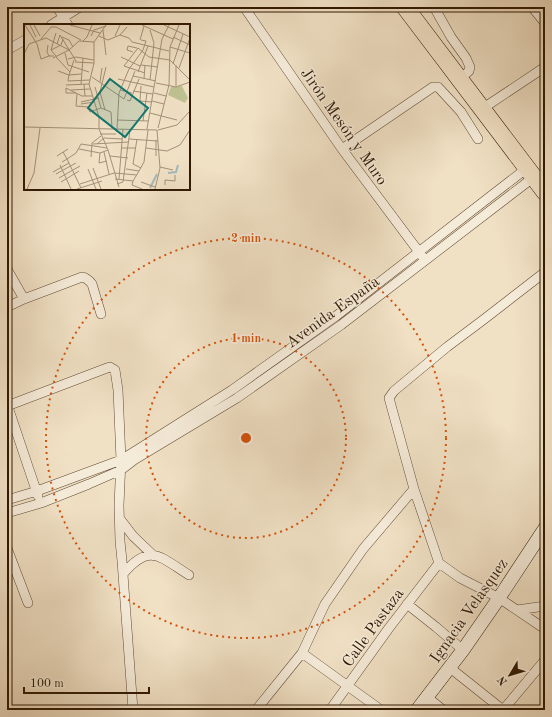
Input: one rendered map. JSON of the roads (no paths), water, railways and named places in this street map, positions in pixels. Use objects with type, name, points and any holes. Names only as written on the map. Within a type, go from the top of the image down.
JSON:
[{"type":"highway","points":[[405,7],[460,79],[471,107],[531,173],[545,192]]},
{"type":"main road","name":"Ignacia Velasquez","points":[[417,710],[463,650],[545,528]]},
{"type":"street","points":[[57,7],[65,21]]},
{"type":"street","points":[[54,24],[65,21],[80,7]]},
{"type":"street","name":"Jirón Mesón y Muro","points":[[244,7],[342,149],[425,260]]},
{"type":"street","points":[[434,7],[451,37],[466,58],[470,67],[469,71],[460,79]]},
{"type":"street","points":[[532,7],[545,23]]},
{"type":"street","points":[[7,50],[24,41]]},
{"type":"street","points":[[471,107],[545,67]]},
{"type":"street","points":[[342,149],[433,87],[438,87],[471,107],[478,139]]},
{"type":"street","name":"Avenida España","points":[[7,500],[37,491],[121,460],[232,390],[336,316],[418,252],[531,173]]},
{"type":"street","name":"Avenida España","points":[[7,514],[41,503],[121,470],[134,460],[237,398],[341,325],[425,260],[531,173]]},
{"type":"street","points":[[7,269],[24,298]]},
{"type":"street","points":[[545,272],[447,347],[389,396],[389,402],[414,489],[439,563],[460,578],[499,598],[545,629]]},
{"type":"street","points":[[7,306],[75,279],[86,277],[92,284],[101,314]]},
{"type":"street","points":[[41,503],[7,405],[110,367],[115,370],[118,390],[121,460],[119,505],[120,541],[133,710]]},
{"type":"street","points":[[256,710],[302,653],[325,604],[363,550],[414,489]]},
{"type":"street","points":[[120,519],[133,536],[153,555],[164,559],[189,575]]},
{"type":"street","points":[[7,548],[28,603]]},
{"type":"street","points":[[123,574],[130,565],[136,561],[148,555],[153,555]]},
{"type":"street","name":"Calle Pastaza","points":[[330,710],[384,634],[439,563]]},
{"type":"street","points":[[407,604],[436,626],[463,650]]},
{"type":"street","points":[[517,610],[545,606]]},
{"type":"street","points":[[302,653],[381,710]]},
{"type":"street","points":[[449,667],[503,710],[545,660]]},
{"type":"street","points":[[427,696],[443,710]]}]
